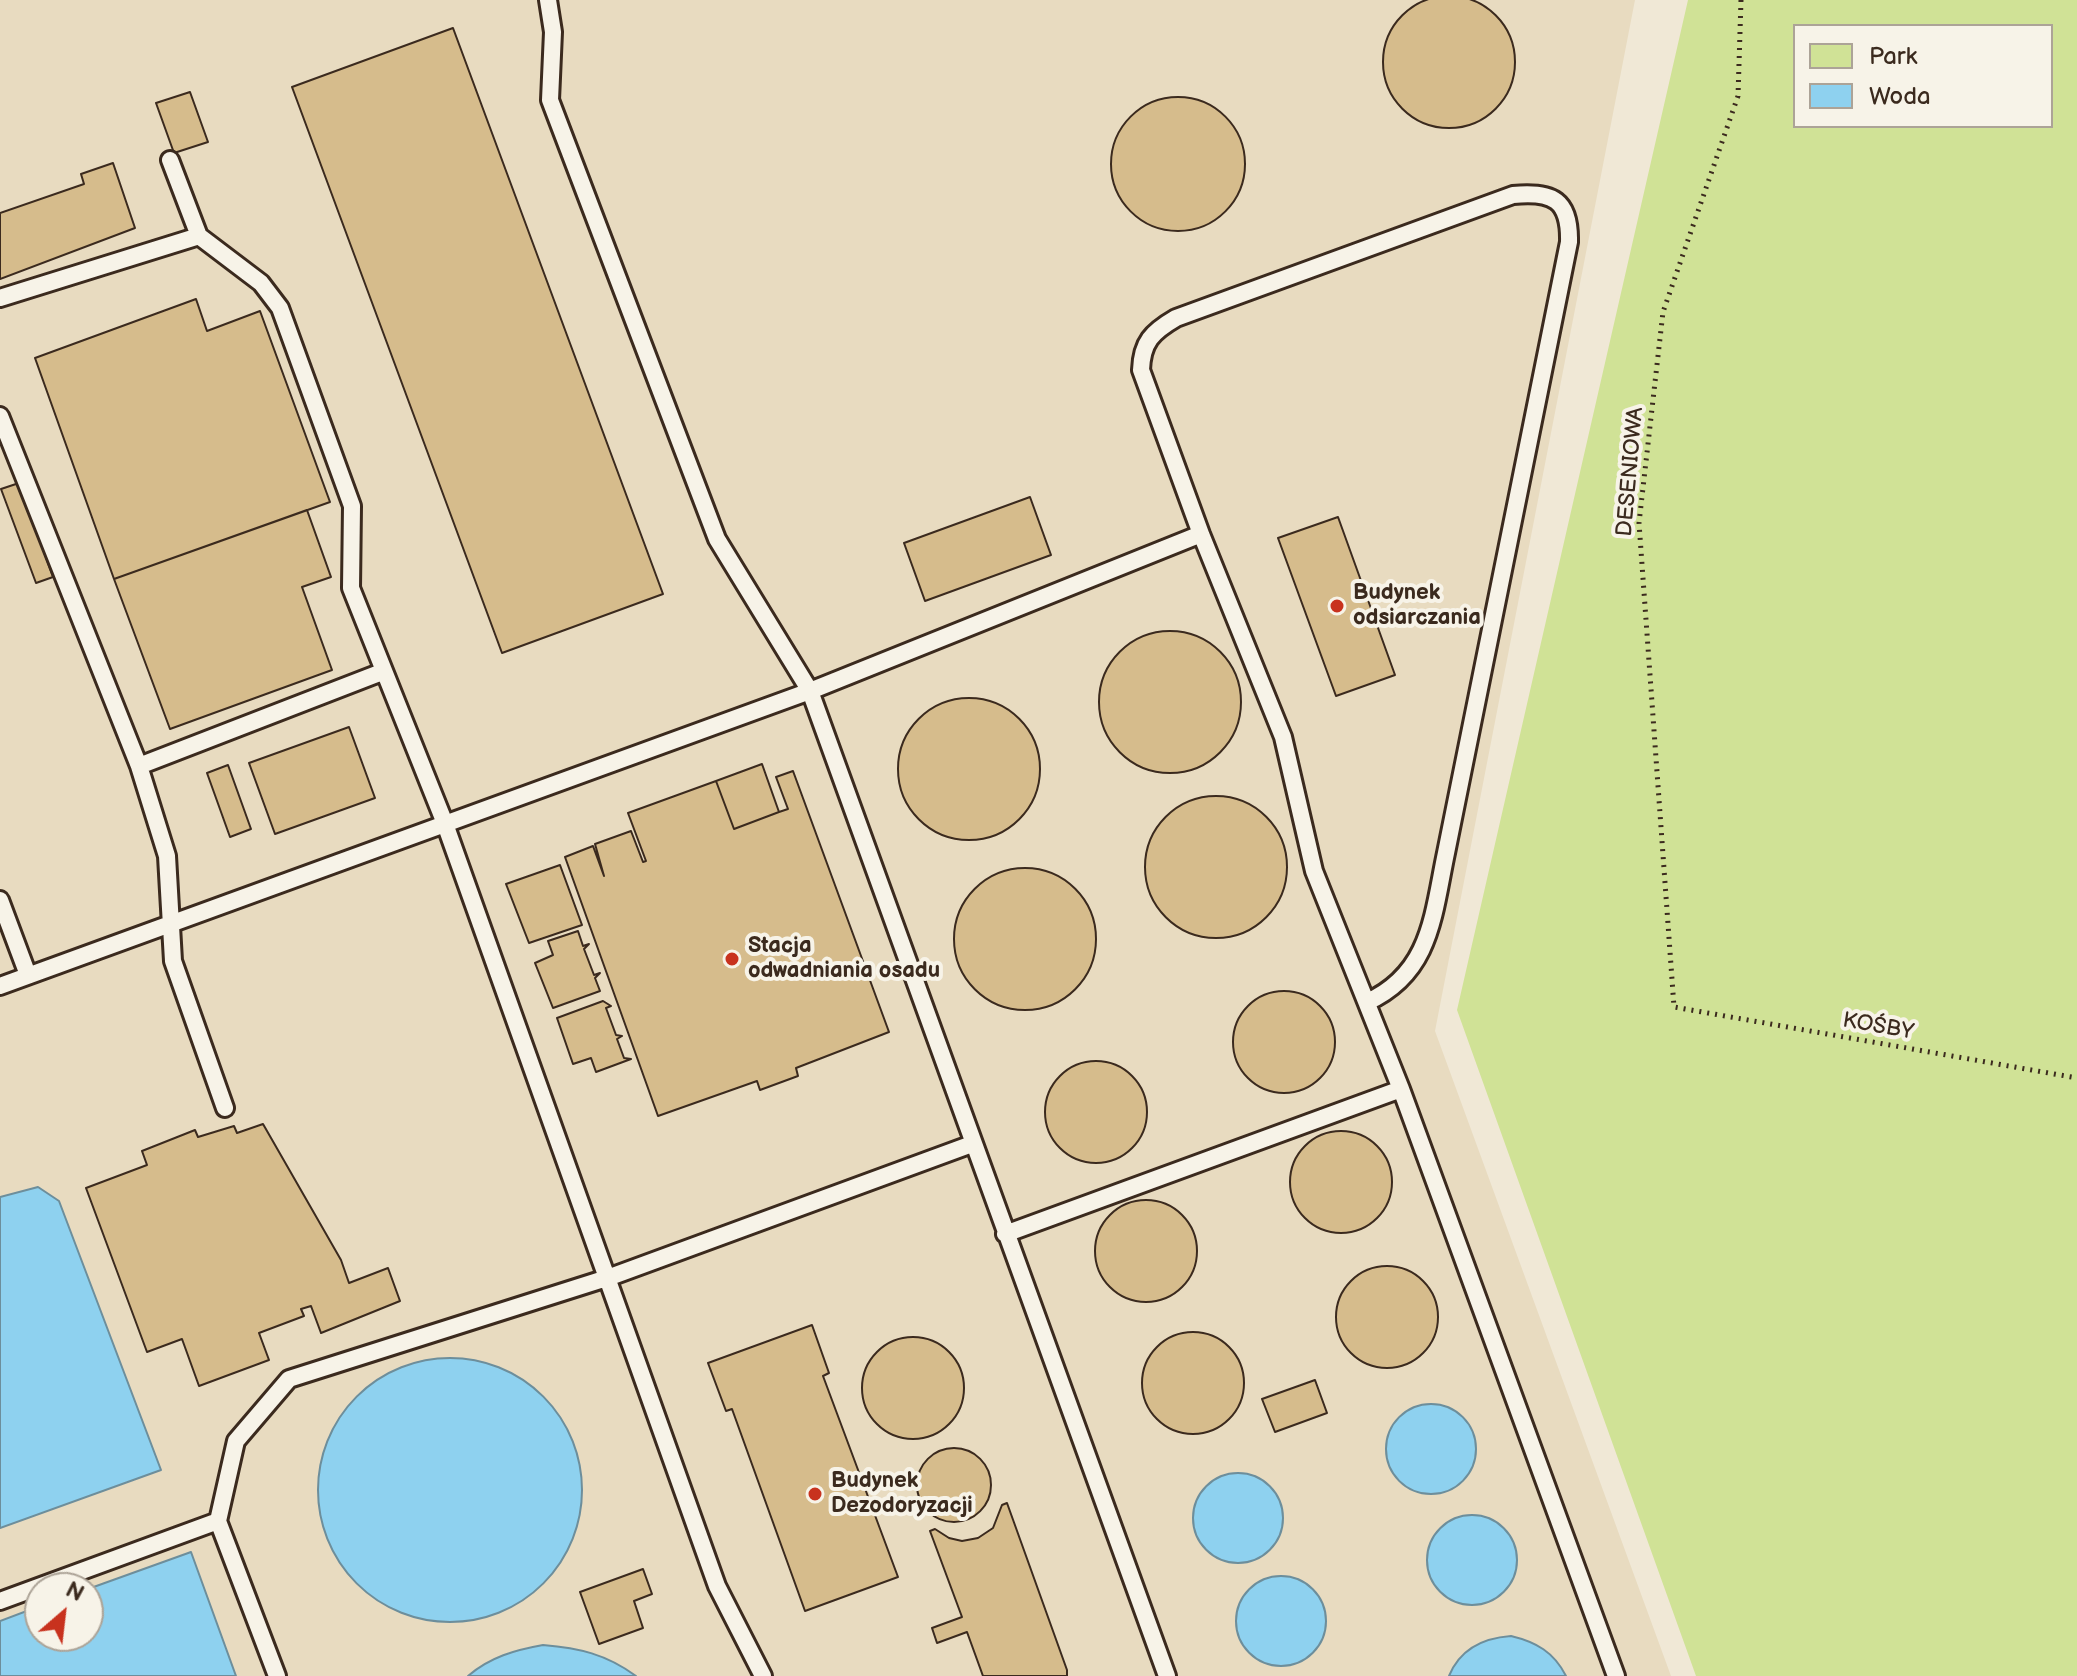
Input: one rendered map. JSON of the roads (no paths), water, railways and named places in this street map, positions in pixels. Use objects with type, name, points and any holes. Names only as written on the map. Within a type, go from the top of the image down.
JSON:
[{"type":"lane","points":[[548,0],[553,32],[550,100],[717,539],[810,691],[1167,1676]]},
{"type":"lane","points":[[170,160],[199,236],[261,283],[280,308],[352,506],[351,588],[444,821],[610,1277],[717,1586],[763,1676]]},
{"type":"lane","points":[[1367,1002],[1391,991],[1406,978],[1418,960],[1431,922],[1569,242],[1569,220],[1560,203],[1540,193],[1513,195],[1176,318],[1154,331],[1142,349],[1141,370],[1201,534],[1283,737],[1314,871],[1401,1089],[1616,1676]]},
{"type":"lane","points":[[0,298],[199,236]]},
{"type":"lane","points":[[0,416],[139,766],[167,856],[173,961],[225,1108]]},
{"type":"lane","points":[[0,986],[444,821],[810,691],[1201,534]]},
{"type":"lane","points":[[139,766],[382,672]]},
{"type":"lane","points":[[0,900],[28,975]]},
{"type":"lane","points":[[1005,1234],[1401,1089]]},
{"type":"lane","points":[[277,1676],[218,1521],[236,1441],[289,1379],[610,1277],[972,1144]]},
{"type":"lane","points":[[0,1601],[218,1521]]},
{"type":"water","points":[[38,1187],[59,1201],[161,1470],[0,1528],[0,1197]]},
{"type":"water","points":[[463,1358],[512,1373],[534,1388],[552,1406],[572,1439],[580,1464],[580,1516],[567,1552],[552,1574],[534,1592],[512,1607],[476,1620],[437,1622],[388,1607],[366,1592],[348,1574],[333,1552],[320,1516],[318,1477],[333,1428],[348,1406],[366,1388],[388,1373],[424,1360]]},
{"type":"water","points":[[1422,1404],[1440,1404],[1456,1411],[1469,1424],[1476,1440],[1476,1458],[1469,1474],[1456,1487],[1440,1494],[1422,1494],[1406,1487],[1393,1474],[1386,1458],[1386,1440],[1393,1424],[1406,1411]]},
{"type":"water","points":[[1238,1473],[1255,1476],[1270,1486],[1280,1501],[1283,1518],[1280,1535],[1270,1550],[1255,1560],[1238,1563],[1221,1560],[1206,1550],[1196,1535],[1193,1518],[1196,1501],[1206,1486],[1221,1476]]},
{"type":"water","points":[[1472,1515],[1489,1518],[1504,1528],[1514,1543],[1517,1560],[1514,1577],[1504,1592],[1489,1602],[1472,1605],[1455,1602],[1440,1592],[1430,1577],[1427,1560],[1430,1543],[1440,1528],[1455,1518]]},
{"type":"water","points":[[191,1552],[236,1676],[0,1676],[0,1621],[24,1612],[24,1652],[104,1652],[104,1583]]},
{"type":"water","points":[[1281,1576],[1298,1579],[1313,1589],[1323,1604],[1326,1621],[1323,1638],[1313,1653],[1298,1663],[1281,1666],[1264,1663],[1249,1653],[1239,1638],[1236,1621],[1239,1604],[1249,1589],[1264,1579]]},
{"type":"water","points":[[1511,1636],[1543,1649],[1556,1660],[1566,1676],[1449,1676],[1466,1652],[1482,1642]]},
{"type":"water","points":[[543,1645],[592,1653],[636,1676],[468,1676],[503,1655]]},
{"type":"place","name":"Budynek odsiarczania","points":[[1337,606]]},
{"type":"place","name":"Stacja odwadniania osadu","points":[[732,959]]},
{"type":"place","name":"Budynek Dezodoryzacji","points":[[815,1494]]}]
